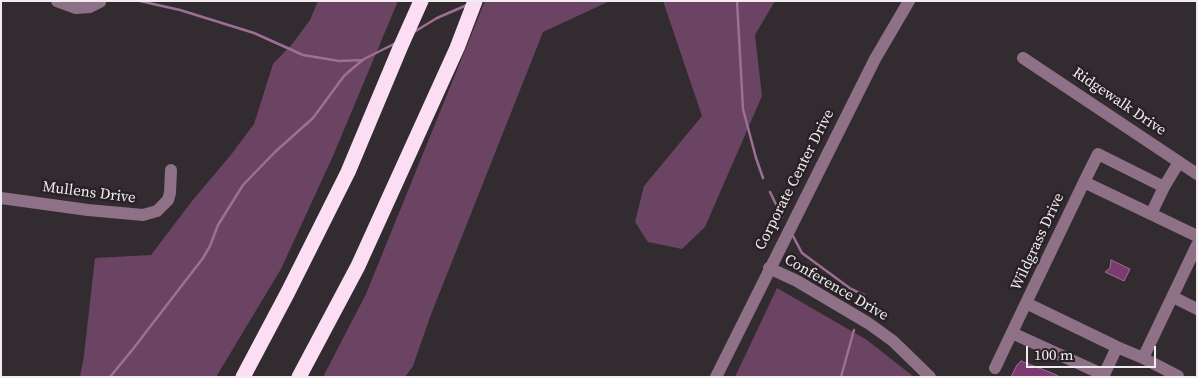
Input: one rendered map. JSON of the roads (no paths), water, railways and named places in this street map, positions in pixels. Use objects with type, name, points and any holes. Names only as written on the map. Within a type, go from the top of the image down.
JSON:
[{"type":"highway","points":[[243,377],[348,172],[421,1]]},
{"type":"highway","points":[[300,377],[358,266],[457,48],[475,1]]},
{"type":"street","points":[[57,1],[76,8],[90,7],[100,2]]},
{"type":"street","name":"Corporate Center Drive","points":[[716,377],[875,58],[909,1]]},
{"type":"street","name":"Ridgewalk Drive","points":[[1023,58],[1197,174]]},
{"type":"street","points":[[1084,182],[1098,154],[1164,187]]},
{"type":"street","points":[[1151,214],[1179,162]]},
{"type":"street","name":"Mullens Drive","points":[[1,198],[88,210],[143,215],[156,211],[168,200],[171,170]]},
{"type":"street","name":"Wildgrass Drive","points":[[1179,376],[1026,303],[1084,182],[1197,236]]},
{"type":"street","points":[[1143,358],[1197,245]]},
{"type":"street","name":"Conference Drive","points":[[769,268],[868,323],[893,341],[930,377]]},
{"type":"street","points":[[1173,297],[1197,309]]},
{"type":"street","points":[[995,368],[1026,303]]},
{"type":"street","points":[[1012,333],[1104,376],[1118,347]]},
{"type":"waterway","points":[[140,1],[180,10],[254,33],[303,55],[339,61],[363,60]]},
{"type":"waterway","points":[[737,1],[743,109],[763,178]]},
{"type":"waterway","points":[[414,32],[437,18],[467,5]]},
{"type":"waterway","points":[[110,377],[203,258],[218,225],[243,185],[276,151],[313,118],[344,76],[364,59],[396,43]]},
{"type":"waterway","points":[[770,192],[782,217]]},
{"type":"waterway","points":[[793,236],[802,253],[851,289],[864,295],[863,301]]},
{"type":"waterway","points":[[841,377],[854,330]]}]
